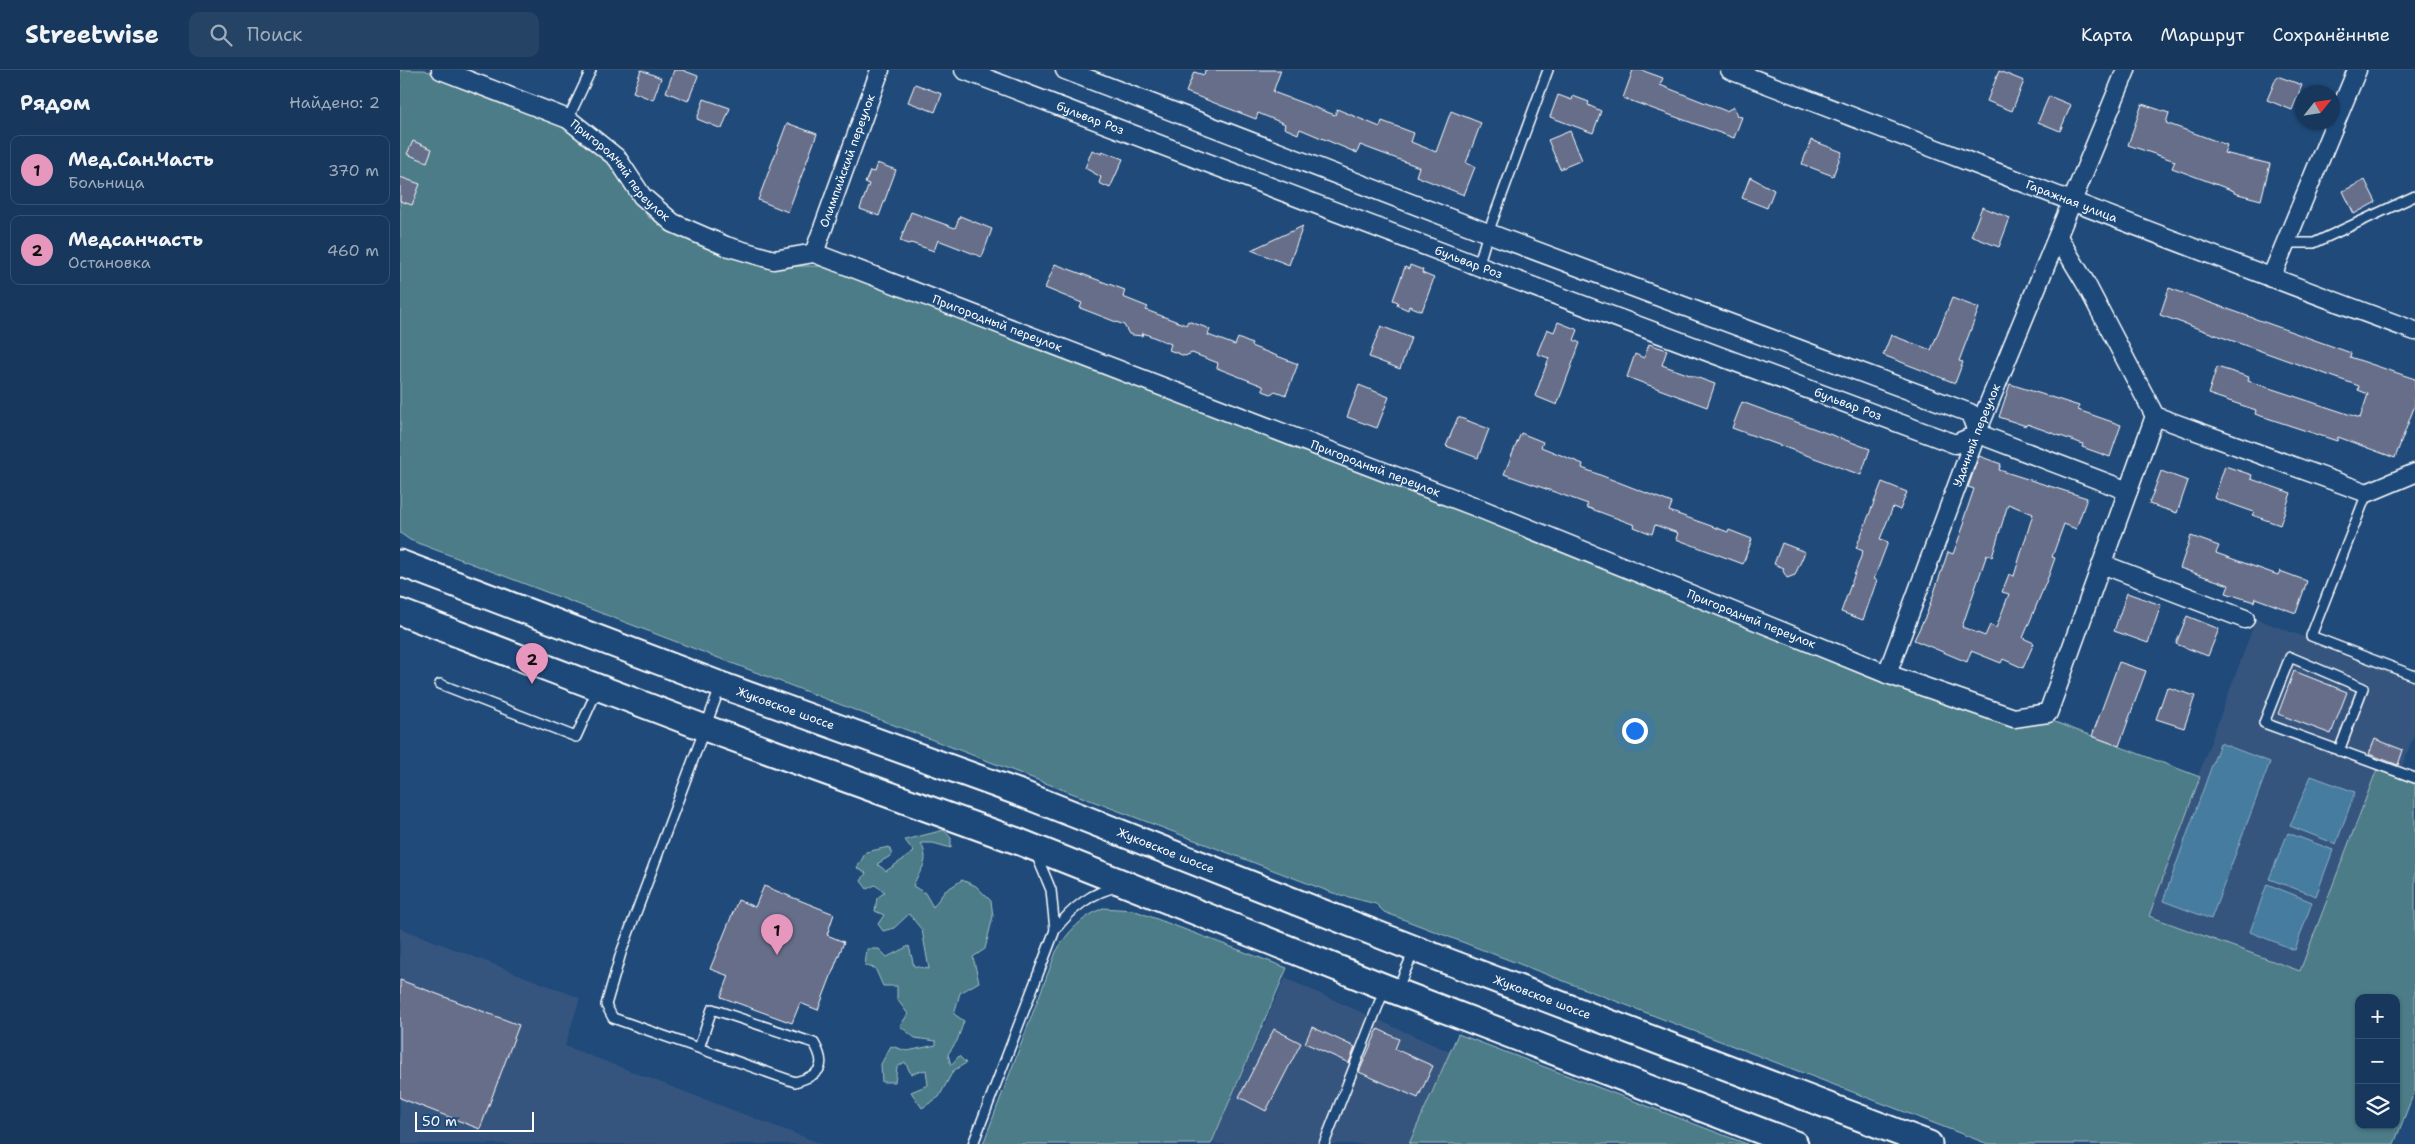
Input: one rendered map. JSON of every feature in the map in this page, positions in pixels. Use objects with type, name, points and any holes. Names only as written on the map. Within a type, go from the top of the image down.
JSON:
[{"type":"main road","points":[[400,564],[404,575],[400,587]]},
{"type":"main road","name":"Жуковское шоссе","points":[[400,564],[721,685],[1020,793],[1415,948],[1929,1144]]},
{"type":"main road","points":[[400,612],[705,728],[1032,847],[1391,990],[1795,1144]]},
{"type":"street","name":"Пригородный переулок","points":[[441,70],[568,119],[618,158],[642,196],[674,223],[726,246],[774,260],[814,253],[1476,507],[1887,674],[2014,718],[2048,713],[2155,416]]},
{"type":"street","name":"Олимпийский переулок","points":[[814,253],[880,70]]},
{"type":"street","name":"бульвар Роз","points":[[964,70],[1478,266],[1955,444],[1976,434]]},
{"type":"street","points":[[1065,70],[1488,233],[1970,413],[1976,434],[2128,491]]},
{"type":"street","name":"Гаражная улица","points":[[1730,70],[2271,278],[2415,331]]},
{"type":"street","name":"Удачный переулок","points":[[1887,674],[1976,434],[2074,201],[2126,70]]},
{"type":"street","points":[[2271,278],[2357,70]]},
{"type":"street","points":[[2058,237],[2085,282],[2155,416],[2367,493],[2415,473]]},
{"type":"street","points":[[2102,564],[2245,619]]},
{"type":"lane","points":[[568,119],[591,70]]},
{"type":"lane","points":[[1478,266],[1488,233],[1548,70]]},
{"type":"lane","points":[[2284,243],[2314,243],[2415,196]]},
{"type":"lane","points":[[2367,493],[2311,636],[2415,676]]},
{"type":"lane","points":[[2339,751],[2363,688],[2290,657],[2264,723],[2339,751],[2415,778]]},
{"type":"lane","points":[[440,684],[576,737],[598,687]]},
{"type":"lane","points":[[699,1048],[712,1009],[814,1043],[821,1058],[820,1068],[815,1074],[795,1082],[613,1018],[606,1005],[621,953],[721,685]]},
{"type":"lane","points":[[1032,847],[1043,868],[1051,890],[1054,930]]},
{"type":"lane","points":[[974,1144],[1054,930],[1068,913],[1091,897],[1111,888],[1129,886]]},
{"type":"lane","points":[[1324,1144],[1391,990],[1415,948]]},
{"type":"shaded area","points":[[2256,619],[2415,678],[2415,732],[2322,982],[2146,917]]},
{"type":"shaded area","points":[[2220,743],[2270,762],[2211,919],[2163,901]]},
{"type":"shaded area","points":[[2311,776],[2355,792],[2336,844],[2290,826]]},
{"type":"shaded area","points":[[2288,833],[2333,850],[2316,896],[2269,879]]},
{"type":"shaded area","points":[[2267,884],[2312,902],[2295,950],[2250,932]]},
{"type":"shaded area","points":[[400,928],[580,998],[565,1046],[822,1144],[400,1144]]},
{"type":"shaded area","points":[[1285,978],[1450,1052],[1409,1144],[1211,1144]]},
{"type":"green space","points":[[400,70],[424,70],[566,124],[619,168],[648,217],[666,227],[780,266],[837,266],[1866,666],[2047,719],[2200,777],[2149,916],[2300,971],[2377,769],[2415,783],[2415,1090],[2400,1129],[2400,994],[2355,994],[2355,1129],[2400,1129],[2394,1144],[1988,1144],[1384,912],[1376,904],[1333,893],[410,540],[400,533]]},
{"type":"green space","points":[[944,830],[951,838],[951,848],[933,843],[921,843],[925,861],[913,886],[925,893],[933,907],[945,891],[962,880],[976,886],[991,901],[993,916],[985,949],[973,957],[979,982],[960,993],[954,1014],[964,1021],[957,1041],[948,1054],[951,1065],[959,1056],[966,1063],[953,1071],[939,1097],[922,1108],[911,1092],[928,1085],[926,1070],[911,1074],[905,1062],[897,1067],[895,1082],[882,1082],[881,1064],[891,1046],[907,1051],[936,1045],[936,1041],[915,1038],[900,1026],[908,1014],[897,999],[897,986],[883,986],[875,968],[865,966],[867,949],[879,949],[887,957],[909,946],[914,966],[929,969],[922,930],[909,914],[894,928],[883,931],[878,924],[884,915],[875,911],[877,898],[885,892],[875,885],[867,889],[861,881],[866,873],[857,868],[866,852],[889,847],[892,855],[877,864],[886,871],[914,852],[905,840]]},
{"type":"green space","points":[[1103,908],[1133,910],[1287,968],[1211,1144],[983,1144],[1056,952],[1076,926],[1088,916]]},
{"type":"green space","points":[[1458,1034],[1747,1144],[1409,1144]]},
{"type":"building","points":[[641,70],[661,78],[653,100],[633,92]]},
{"type":"building","points":[[674,70],[682,70],[698,76],[688,101],[666,92]]},
{"type":"building","points":[[1205,70],[1281,70],[1273,92],[1335,115],[1337,109],[1380,127],[1382,121],[1414,133],[1411,142],[1436,152],[1451,111],[1481,123],[1466,163],[1475,167],[1464,195],[1416,176],[1419,167],[1360,145],[1357,153],[1300,129],[1298,134],[1284,128],[1285,124],[1258,113],[1256,119],[1186,92],[1194,72],[1204,75]]},
{"type":"building","points":[[1633,70],[1641,70],[1663,78],[1660,85],[1726,111],[1734,107],[1737,116],[1742,117],[1734,138],[1623,98]]},
{"type":"building","points":[[1999,71],[2024,81],[2012,111],[1987,101]]},
{"type":"building","points":[[2277,76],[2302,85],[2295,85],[2295,102],[2292,110],[2267,100]]},
{"type":"building","points":[[915,84],[942,94],[935,112],[908,102]]},
{"type":"building","points":[[1558,95],[1572,100],[1573,96],[1589,102],[1588,105],[1601,111],[1593,133],[1550,117]]},
{"type":"building","points":[[2049,96],[2071,105],[2060,131],[2038,122]]},
{"type":"building","points":[[704,99],[730,108],[722,129],[697,119]]},
{"type":"building","points":[[2142,104],[2169,113],[2166,123],[2227,145],[2224,153],[2270,164],[2261,200],[2234,193],[2234,191],[2172,168],[2175,161],[2128,145]]},
{"type":"building","points":[[787,123],[817,134],[788,212],[758,200]]},
{"type":"building","points":[[1570,131],[1582,160],[1560,169],[1548,140]]},
{"type":"building","points":[[1811,140],[1842,152],[1833,176],[1802,164]]},
{"type":"building","points":[[413,141],[432,149],[427,162],[407,154]]},
{"type":"building","points":[[1092,150],[1102,154],[1102,151],[1123,159],[1110,188],[1099,183],[1101,177],[1085,168]]},
{"type":"building","points":[[877,163],[896,170],[879,216],[860,209],[869,184],[865,183],[870,171],[874,172]]},
{"type":"building","points":[[400,177],[420,184],[412,205],[400,201]]},
{"type":"building","points":[[1750,177],[1774,190],[1767,208],[1742,198]]},
{"type":"building","points":[[2365,180],[2376,202],[2354,214],[2343,191]]},
{"type":"building","points":[[1982,207],[2010,218],[1999,247],[1971,236]]},
{"type":"building","points":[[911,212],[955,228],[960,216],[992,229],[982,257],[938,240],[934,251],[900,241]]},
{"type":"building","points":[[1303,226],[1289,265],[1251,250]]},
{"type":"building","points":[[1055,264],[1125,290],[1123,297],[1148,307],[1146,310],[1186,325],[1188,321],[1210,329],[1208,335],[1235,345],[1238,338],[1252,344],[1251,346],[1298,364],[1286,395],[1275,391],[1271,394],[1263,391],[1263,386],[1217,368],[1218,363],[1192,353],[1185,356],[1169,350],[1171,344],[1143,333],[1142,336],[1129,334],[1124,325],[1080,308],[1082,303],[1045,288]]},
{"type":"building","points":[[1410,265],[1423,270],[1422,273],[1434,278],[1422,311],[1409,306],[1408,310],[1397,305],[1398,302],[1393,300],[1405,267],[1409,269]]},
{"type":"building","points":[[2169,288],[2351,353],[2350,357],[2415,379],[2415,405],[2395,458],[2338,437],[2337,441],[2255,414],[2256,410],[2208,394],[2217,367],[2249,377],[2248,381],[2360,418],[2368,394],[2358,390],[2359,386],[2160,315]]},
{"type":"building","points":[[1952,298],[1979,308],[1959,361],[1963,362],[1955,383],[1883,355],[1891,335],[1931,350]]},
{"type":"building","points":[[1558,322],[1578,330],[1574,340],[1580,343],[1557,405],[1535,396],[1549,358],[1537,354],[1547,329],[1554,332]]},
{"type":"building","points":[[1381,326],[1411,338],[1400,369],[1369,357]]},
{"type":"building","points":[[1649,344],[1667,350],[1662,365],[1715,384],[1707,407],[1627,377],[1635,354],[1644,358]]},
{"type":"building","points":[[2010,384],[2079,406],[2078,410],[2121,425],[2110,457],[2082,447],[2083,444],[2027,424],[2026,426],[1999,417]]},
{"type":"building","points":[[1359,385],[1389,397],[1377,428],[1347,417]]},
{"type":"building","points":[[1742,402],[1870,449],[1861,475],[1732,428]]},
{"type":"building","points":[[1458,417],[1489,429],[1478,458],[1446,446]]},
{"type":"building","points":[[1521,433],[1543,442],[1541,447],[1583,464],[1582,468],[1672,503],[1669,511],[1752,539],[1743,564],[1676,539],[1678,533],[1655,525],[1652,534],[1634,527],[1635,525],[1586,507],[1588,504],[1504,474]]},
{"type":"building","points":[[1979,456],[2001,464],[1999,470],[2087,498],[2076,529],[2064,524],[2052,557],[2055,558],[2049,575],[2023,638],[2034,643],[2023,668],[2003,659],[2001,663],[1971,651],[1967,662],[1914,640],[1927,613],[1948,552],[1953,554],[1965,522],[1963,521],[1974,489],[1968,487]],"holes":[[[2008,504],[2033,514],[2014,576],[2009,574],[2002,592],[2009,594],[1996,628],[1990,625],[1985,636],[1962,627],[1987,554],[1992,557]]]},
{"type":"building","points":[[2225,466],[2252,475],[2251,479],[2291,493],[2280,525],[2252,515],[2254,512],[2214,498]]},
{"type":"building","points":[[2161,471],[2188,481],[2177,513],[2149,504]]},
{"type":"building","points":[[1882,482],[1907,492],[1900,510],[1893,507],[1880,539],[1888,542],[1874,579],[1877,580],[1863,620],[1841,612],[1863,551],[1856,548]]},
{"type":"building","points":[[2191,536],[2219,546],[2216,553],[2278,575],[2280,571],[2307,581],[2296,613],[2255,598],[2254,602],[2226,593],[2229,585],[2180,568]]},
{"type":"building","points":[[1782,543],[1805,552],[1795,575],[1787,578],[1783,571],[1784,568],[1774,564]]},
{"type":"building","points":[[2127,593],[2161,605],[2148,643],[2114,631]]},
{"type":"building","points":[[2187,616],[2219,629],[2208,656],[2176,644]]},
{"type":"building","points":[[2119,662],[2146,671],[2119,746],[2092,736]]},
{"type":"building","points":[[2294,671],[2347,692],[2331,734],[2278,714]]},
{"type":"building","points":[[2167,687],[2195,696],[2184,728],[2156,719]]},
{"type":"building","points":[[2375,739],[2403,750],[2398,765],[2369,754]]},
{"type":"building","points":[[764,886],[834,914],[827,935],[844,942],[818,1010],[800,1003],[792,1023],[721,997],[729,976],[710,969],[738,900],[755,907]]},
{"type":"building","points":[[400,980],[519,1025],[480,1129],[400,1098]]},
{"type":"building","points":[[1312,1027],[1355,1047],[1349,1063],[1305,1043]]},
{"type":"building","points":[[1274,1029],[1301,1043],[1266,1111],[1239,1097]]},
{"type":"building","points":[[1378,1029],[1399,1039],[1395,1049],[1433,1066],[1418,1098],[1359,1072]]},
{"type":"place","name":"Медсанчасть","points":[[532,684]]},
{"type":"place","name":"Мед.Сан.Часть","points":[[777,955]]}]
